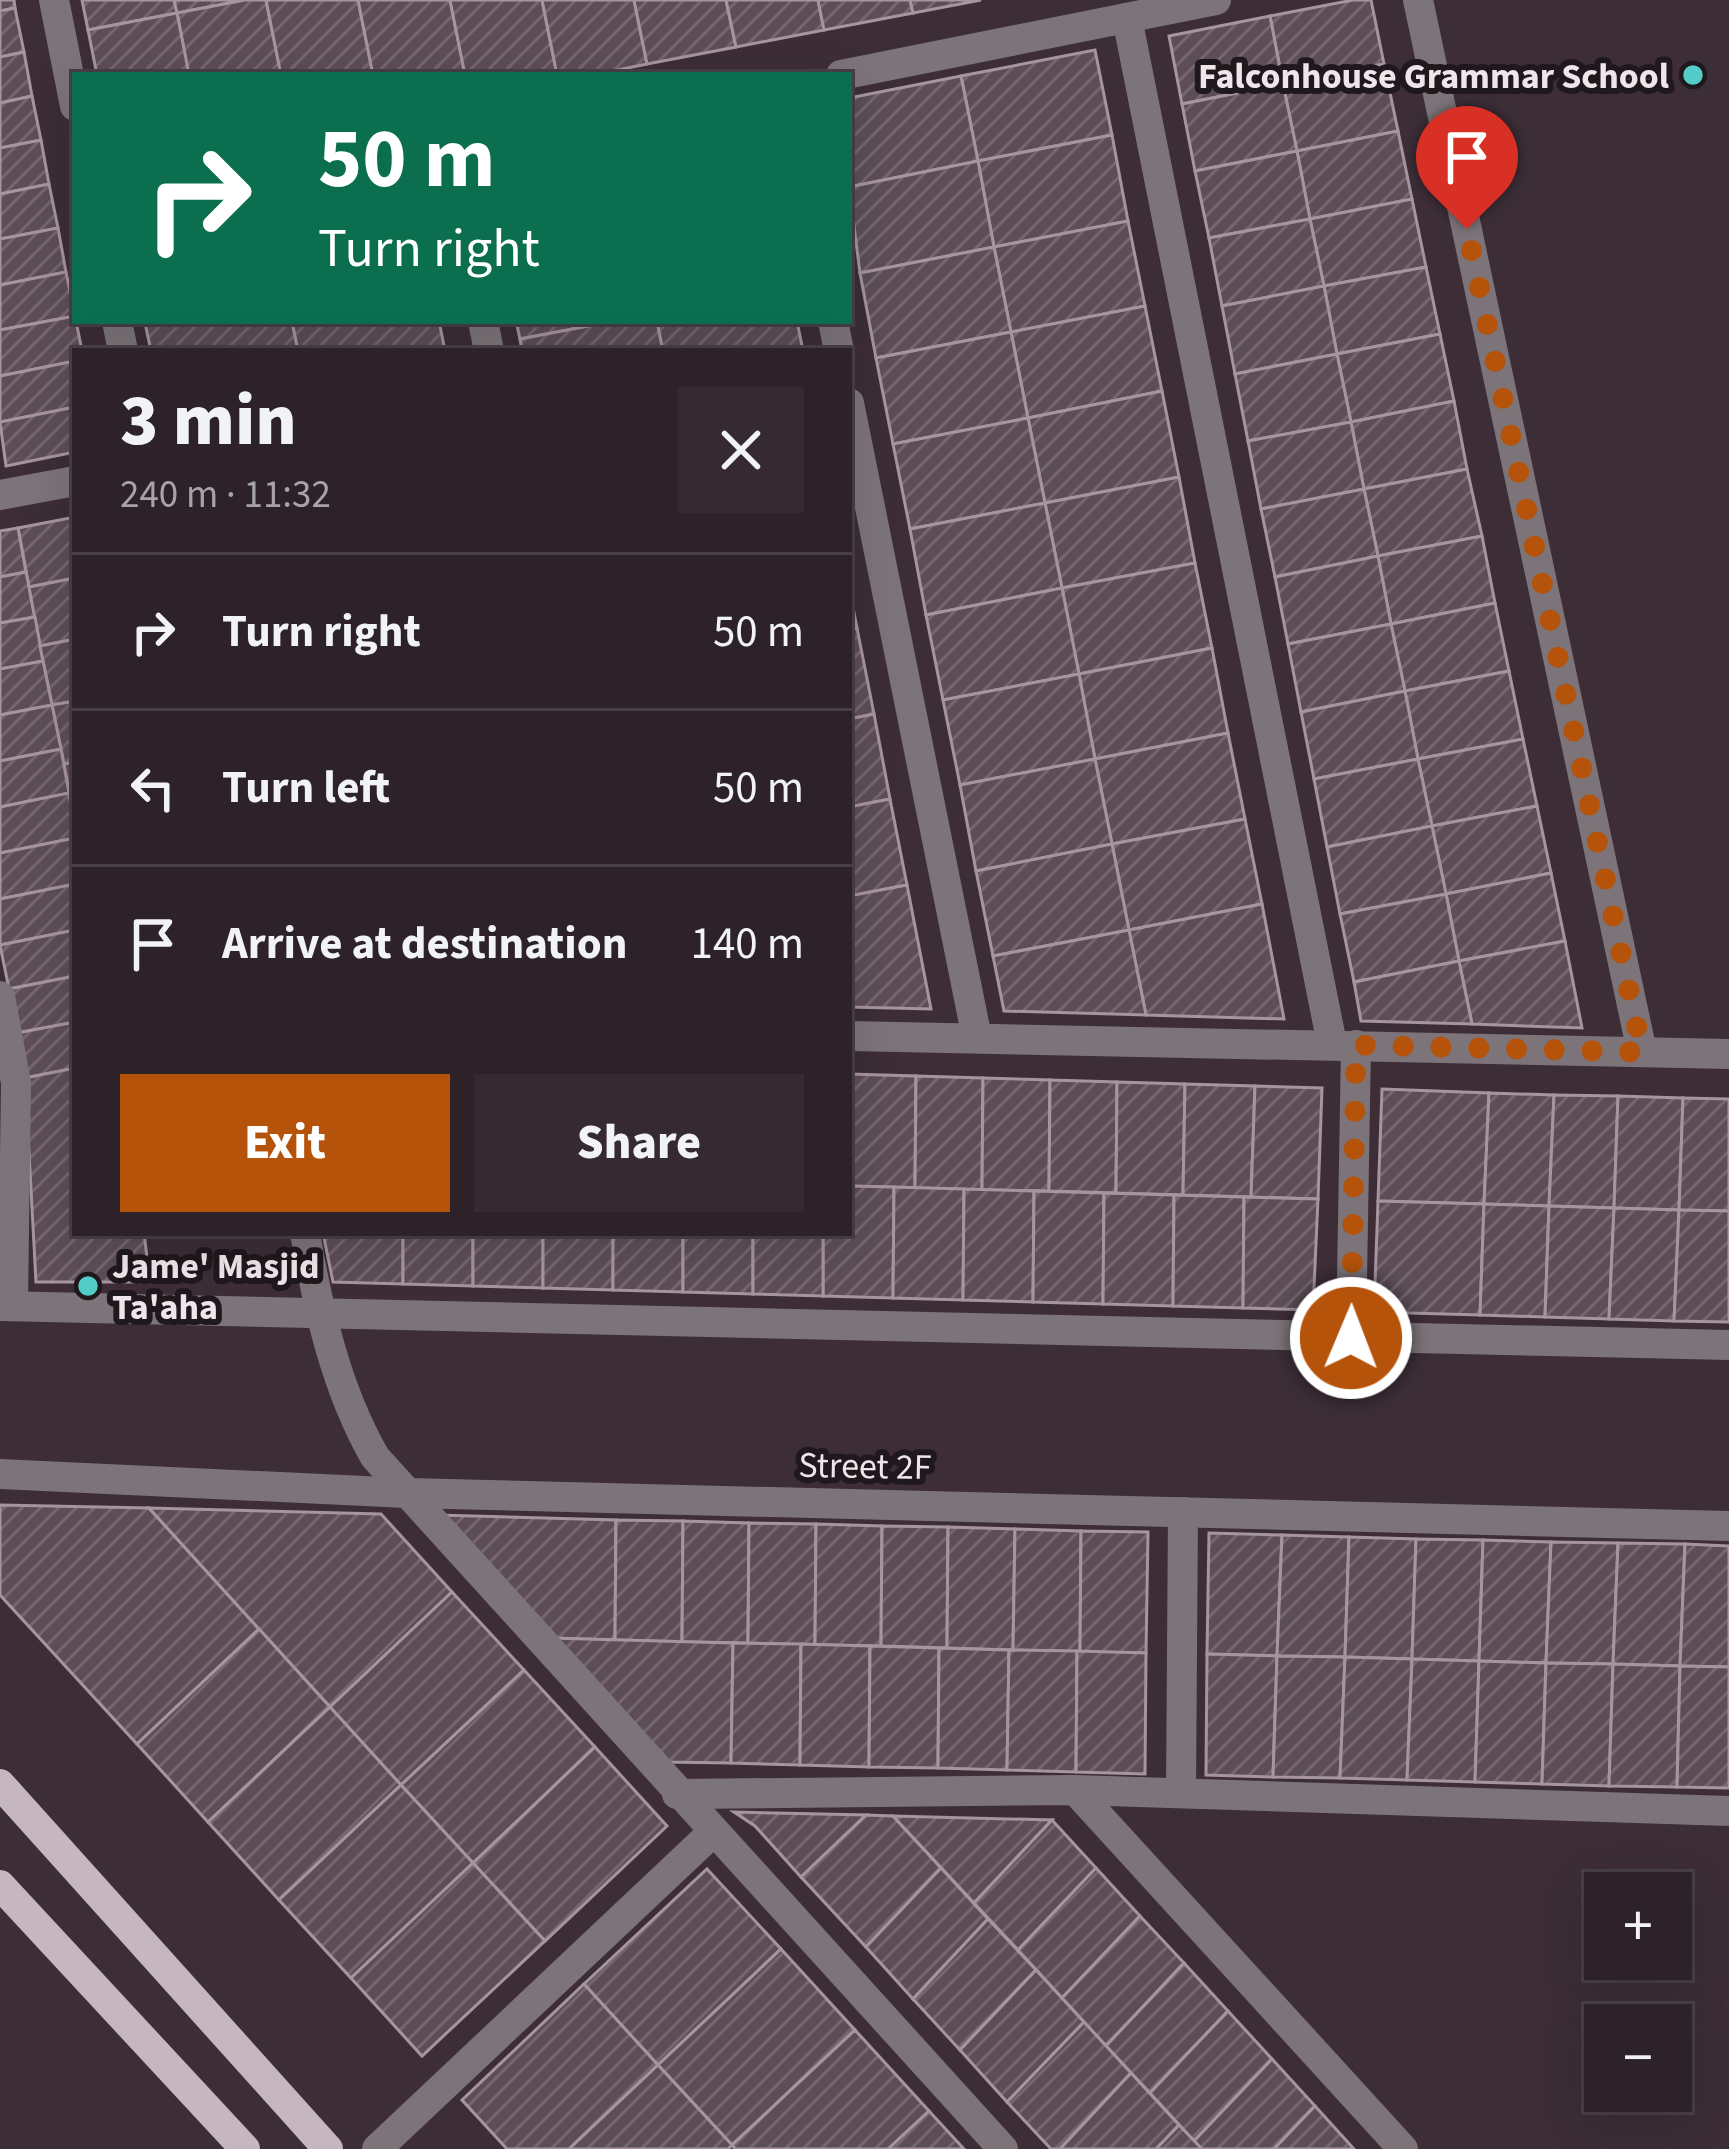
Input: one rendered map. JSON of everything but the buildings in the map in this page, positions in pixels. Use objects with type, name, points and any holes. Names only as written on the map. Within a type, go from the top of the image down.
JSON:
[{"type":"main road","points":[[0,1784],[328,2149]]},
{"type":"main road","points":[[0,1886],[245,2149]]},
{"type":"street","points":[[54,0],[72,91]]},
{"type":"street","points":[[852,73],[1216,0]]},
{"type":"street","points":[[1418,0],[1642,1052]]},
{"type":"street","points":[[1126,18],[1344,1044],[1351,1338]]},
{"type":"street","points":[[852,418],[977,1038]]},
{"type":"street","points":[[0,495],[72,482]]},
{"type":"street","points":[[0,996],[8,1082],[6,1306],[1729,1345]]},
{"type":"street","points":[[852,1036],[1729,1054]]},
{"type":"street","points":[[305,1236],[319,1312],[359,1429],[407,1492],[1003,2149]]},
{"type":"street","name":"Street 2F","points":[[0,1474],[407,1492],[1729,1526]]},
{"type":"street","points":[[1181,1793],[1183,1512]]},
{"type":"street","points":[[677,1794],[1075,1790],[1729,1811]]},
{"type":"street","points":[[1075,1790],[1403,2149]]},
{"type":"street","points":[[377,2149],[712,1833]]},
{"type":"place","name":"Falconhouse Grammar School","points":[[1693,75]]},
{"type":"place","name":"Jame' Masjid Ta'aha","points":[[88,1286]]},
{"type":"route","points":[[1351,1338],[1356,1045],[1642,1052],[1467,229]]}]
